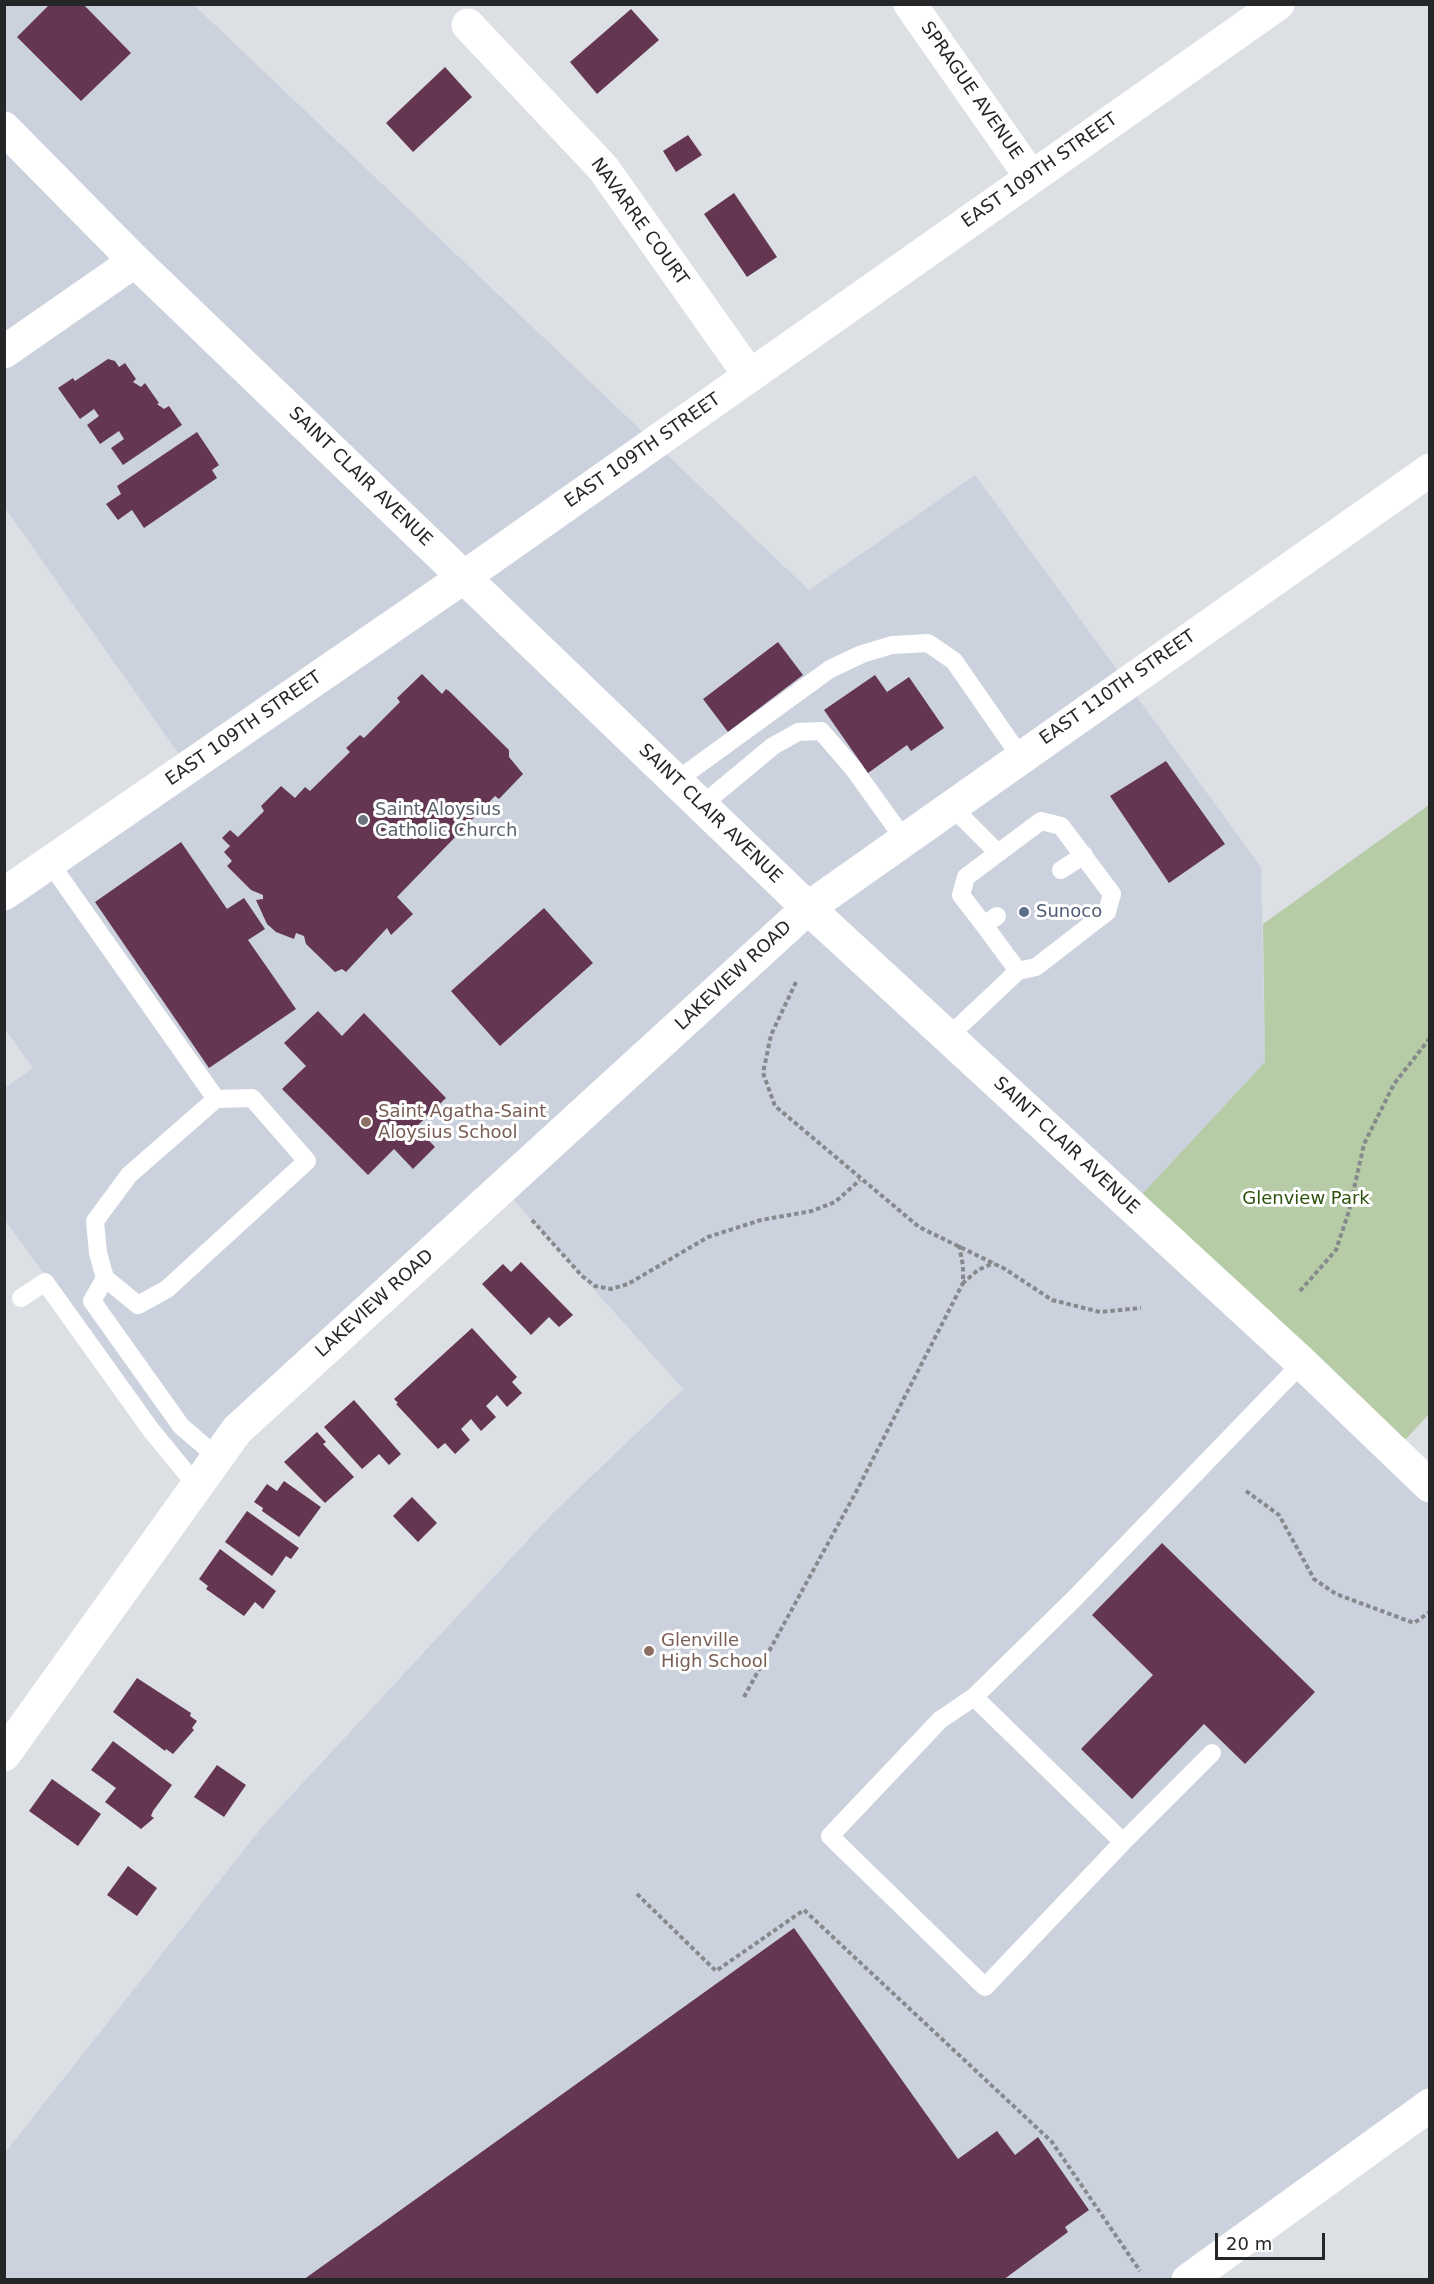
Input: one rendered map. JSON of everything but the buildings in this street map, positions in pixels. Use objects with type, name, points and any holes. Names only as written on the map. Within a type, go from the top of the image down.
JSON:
[{"type":"street","name":"SPRAGUE AVENUE","points":[[910,4],[1031,177]]},
{"type":"street","name":"EAST 109TH STREET","points":[[4,894],[464,577],[1278,4]]},
{"type":"street","name":"NAVARRE COURT","points":[[468,25],[603,168],[750,376]]},
{"type":"street","name":"SAINT CLAIR AVENUE","points":[[4,128],[135,261],[808,908],[1302,1363],[1430,1486]]},
{"type":"street","points":[[4,352],[135,261]]},
{"type":"street","name":"EAST 110TH STREET","points":[[808,908],[1020,756],[1430,470]]},
{"type":"street","name":"LAKEVIEW ROAD","points":[[4,1755],[237,1430],[808,908]]},
{"type":"street","points":[[1188,2280],[1430,2105]]},
{"type":"lane","points":[[676,781],[830,669],[862,654],[892,645],[928,643],[954,661],[1020,756]]},
{"type":"lane","points":[[702,806],[773,746],[798,732],[821,731],[853,768],[904,839]]},
{"type":"lane","points":[[951,806],[998,853]]},
{"type":"lane","points":[[948,1037],[1018,971],[1035,966],[1107,912],[1112,894],[1061,826],[1041,821],[966,877],[961,895],[990,921],[1018,971]]},
{"type":"lane","points":[[1061,870],[1083,855]]},
{"type":"lane","points":[[50,863],[216,1098]]},
{"type":"lane","points":[[216,1098],[252,1098],[307,1161],[167,1289],[138,1305],[105,1278],[98,1253],[95,1221],[129,1175],[216,1098]]},
{"type":"lane","points":[[105,1278],[92,1301],[181,1426],[217,1458]]},
{"type":"lane","points":[[21,1298],[45,1282],[151,1430],[197,1486]]},
{"type":"lane","points":[[1212,1753],[1123,1842],[985,1987],[830,1836],[940,1720],[974,1697],[1151,1520],[1302,1363]]},
{"type":"lane","points":[[974,1697],[1123,1842]]},
{"type":"path","points":[[796,982],[771,1035],[763,1073],[775,1106],[860,1180],[919,1227],[995,1263],[1052,1299],[1100,1312],[1141,1308]]},
{"type":"path","points":[[1300,1291],[1336,1250],[1349,1211],[1364,1144],[1394,1084],[1430,1038]]},
{"type":"path","points":[[532,1220],[582,1276],[595,1286],[612,1289],[628,1284],[708,1237],[761,1220],[812,1211],[835,1202],[860,1180]]},
{"type":"path","points":[[959,1245],[963,1283]]},
{"type":"path","points":[[744,1697],[856,1492],[963,1283],[978,1270],[995,1263]]},
{"type":"path","points":[[1246,1491],[1279,1515],[1314,1579],[1336,1594],[1414,1623],[1430,1612]]},
{"type":"path","points":[[637,1894],[716,1971],[804,1910],[1052,2142],[1140,2271]]},
{"type":"shaded area","points":[[5,5],[194,5],[809,590],[975,475],[1261,867],[1265,1062],[1131,1206],[1429,1486],[1429,2105],[1188,2280],[5,2279],[4,2154],[262,1827],[553,1513],[683,1389],[503,1188],[197,1486],[5,1220],[5,1088],[33,1068],[5,1029],[5,894],[188,767],[5,508]]},
{"type":"green space","name":"Glenview Park","points":[[1429,805],[1429,1414],[1394,1452],[1131,1206],[1265,1062],[1263,924]]},
{"type":"place","name":"Saint Aloysius Catholic Church","points":[[363,820]]},
{"type":"place","name":"Sunoco","points":[[1024,912]]},
{"type":"place","name":"Saint Agatha-Saint Aloysius School","points":[[366,1122]]},
{"type":"place","name":"Glenville High School","points":[[649,1651]]}]
